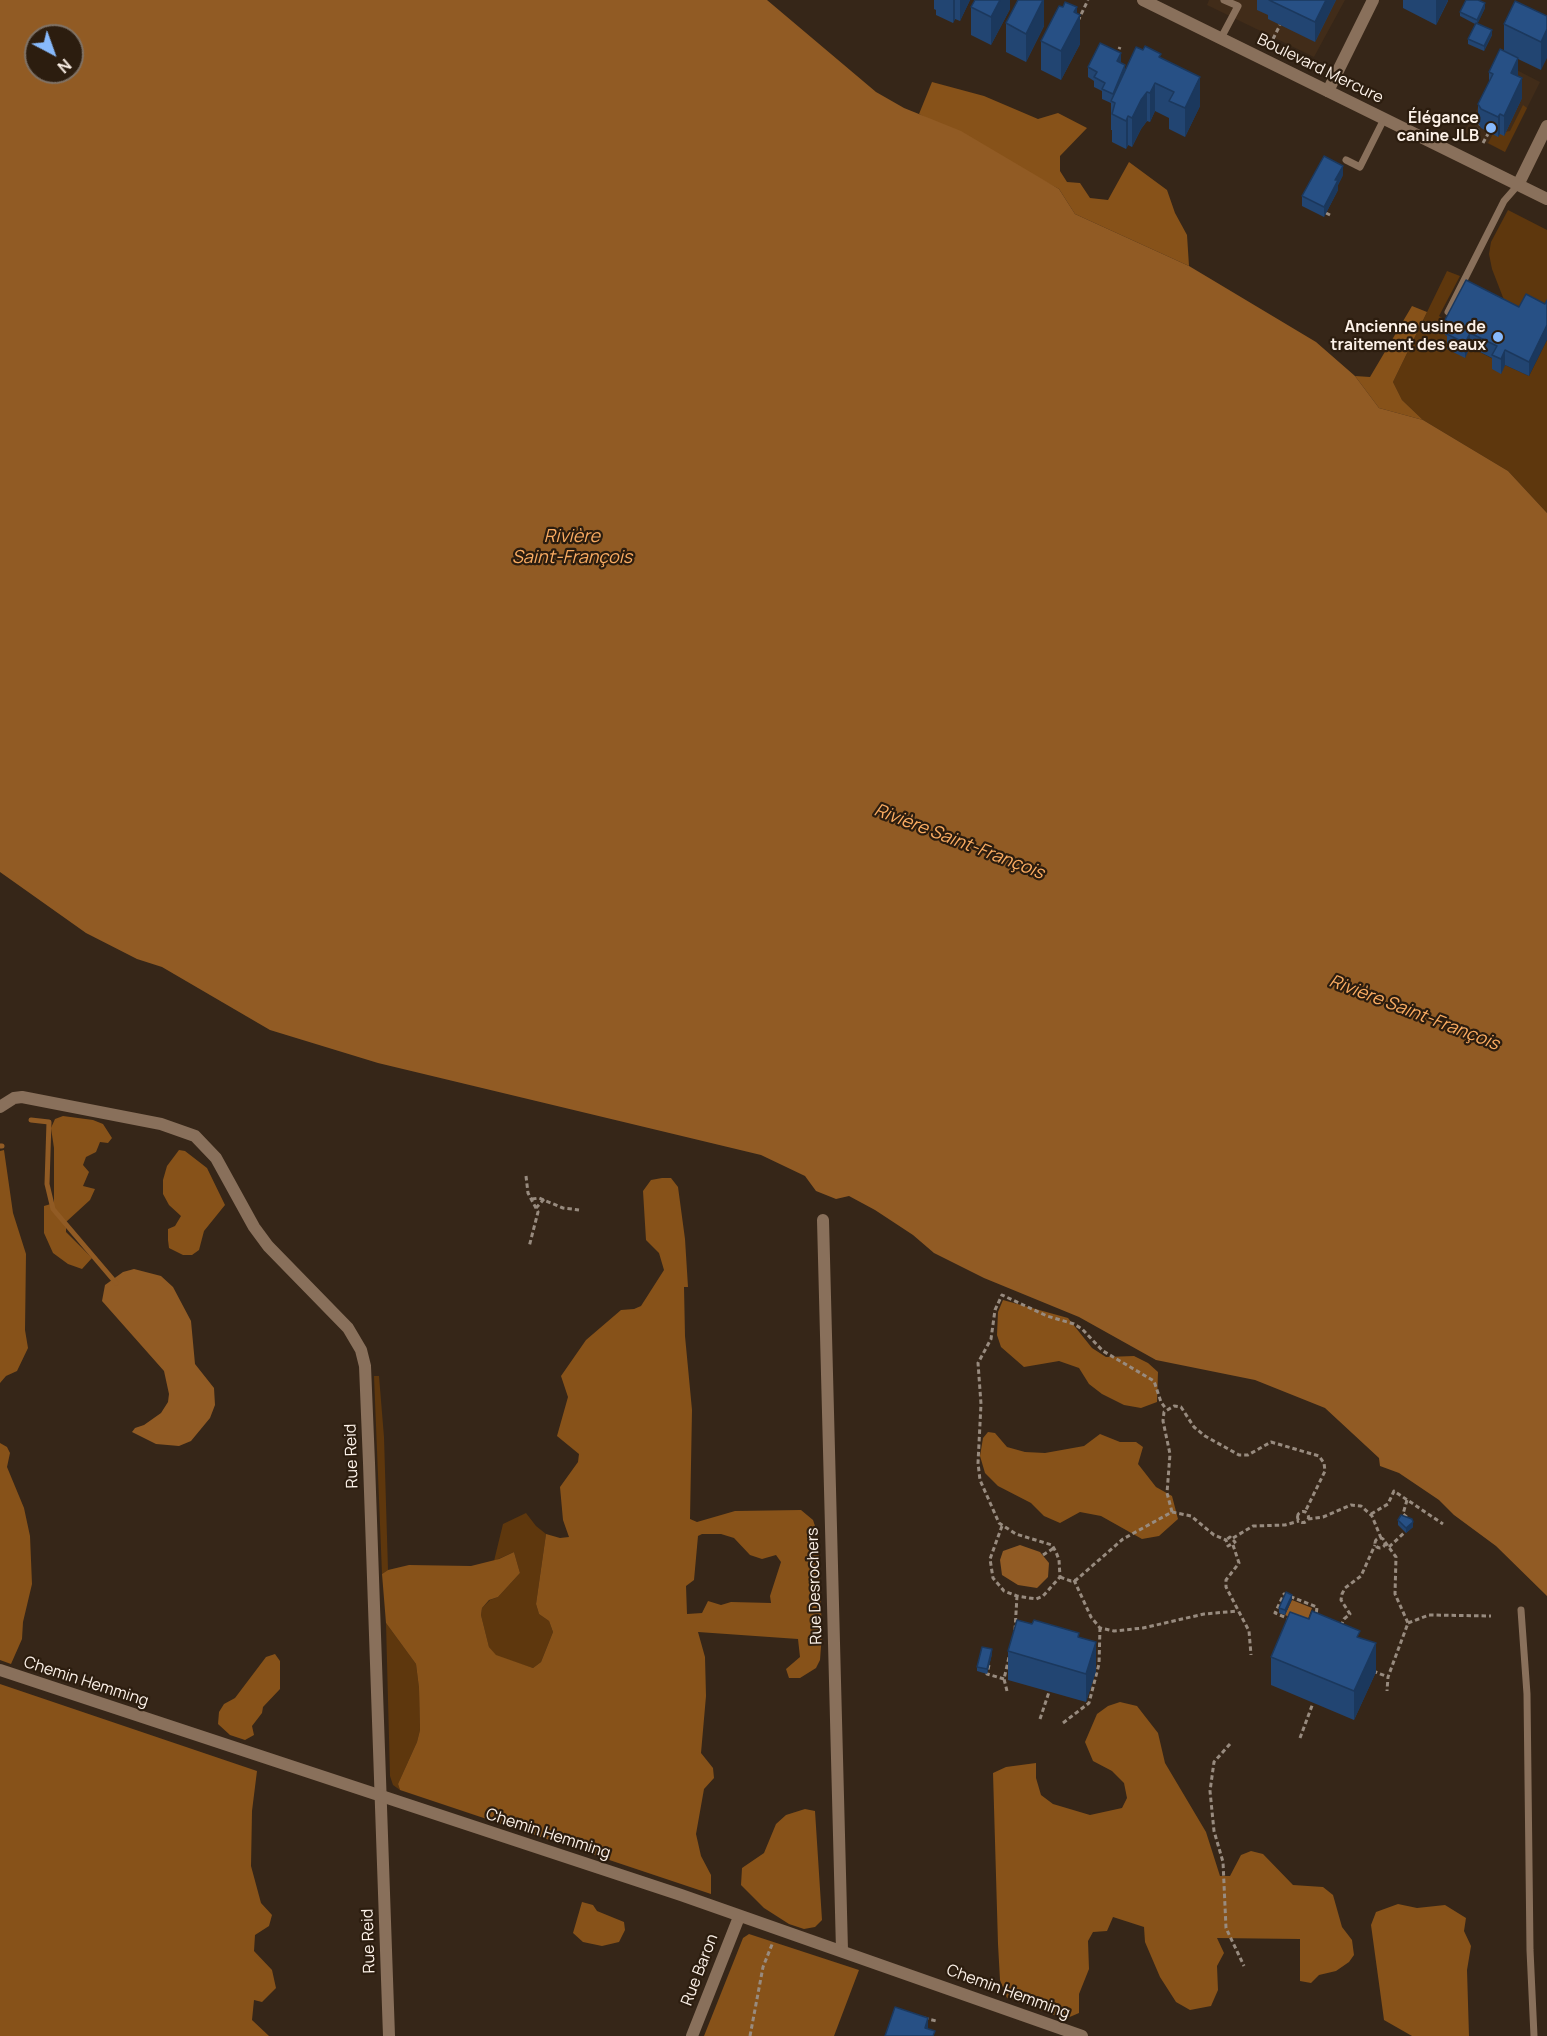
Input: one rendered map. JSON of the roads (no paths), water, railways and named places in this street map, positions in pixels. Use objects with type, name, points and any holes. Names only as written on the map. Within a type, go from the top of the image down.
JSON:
[{"type":"street","name":"Boulevard Mercure","points":[[1143,0],[1547,199]]},
{"type":"street","points":[[1328,91],[1373,0]]},
{"type":"street","points":[[1518,185],[1547,126]]},
{"type":"street","name":"Rue Reid","points":[[0,1107],[14,1098],[22,1097],[161,1124],[195,1136],[216,1158],[254,1227],[268,1246],[354,1337],[363,1358],[366,1382],[389,2036]]},
{"type":"street","name":"Rue Desrochers","points":[[823,1220],[842,1950]]},
{"type":"street","name":"Chemin Hemming","points":[[0,1670],[842,1950],[1081,2036]]},
{"type":"street","name":"Rue Baron","points":[[692,2036],[739,1917]]},
{"type":"lane","points":[[1221,38],[1238,6],[1224,0]]},
{"type":"lane","points":[[1346,160],[1360,167],[1384,118]]},
{"type":"lane","points":[[1448,312],[1465,286],[1504,201],[1518,185]]},
{"type":"lane","points":[[1521,1610],[1527,1694],[1530,1950],[1534,2036]]},
{"type":"water","name":"Rivière Saint-François","points":[[0,0],[767,0],[876,92],[904,108],[961,131],[1059,189],[1075,214],[1189,266],[1316,342],[1355,376],[1379,408],[1423,420],[1508,471],[1547,513],[1547,1596],[1496,1546],[1454,1515],[1439,1500],[1399,1473],[1380,1466],[1379,1458],[1325,1408],[1255,1380],[1156,1360],[1079,1317],[984,1278],[934,1253],[913,1235],[875,1210],[849,1196],[836,1199],[816,1191],[805,1176],[761,1155],[378,1063],[270,1030],[162,967],[137,959],[86,933],[0,872]]},
{"type":"water","points":[[134,1269],[161,1276],[173,1287],[191,1321],[195,1364],[214,1388],[215,1405],[210,1418],[191,1441],[179,1446],[156,1444],[132,1432],[161,1413],[168,1402],[169,1394],[164,1371],[102,1301],[105,1285],[123,1272]]},
{"type":"water","points":[[1020,1545],[1040,1552],[1049,1563],[1048,1577],[1037,1588],[1018,1585],[1002,1575],[1000,1560],[1003,1551]]},
{"type":"water","points":[[1292,1600],[1312,1608],[1306,1624],[1285,1615]]},
{"type":"waterway","points":[[31,1120],[49,1122],[47,1184],[53,1209],[116,1283]]},
{"type":"place","name":"Élégance canine JLB","points":[[1491,128]]},
{"type":"place","name":"Ancienne usine de traitement des eaux","points":[[1498,337]]}]
